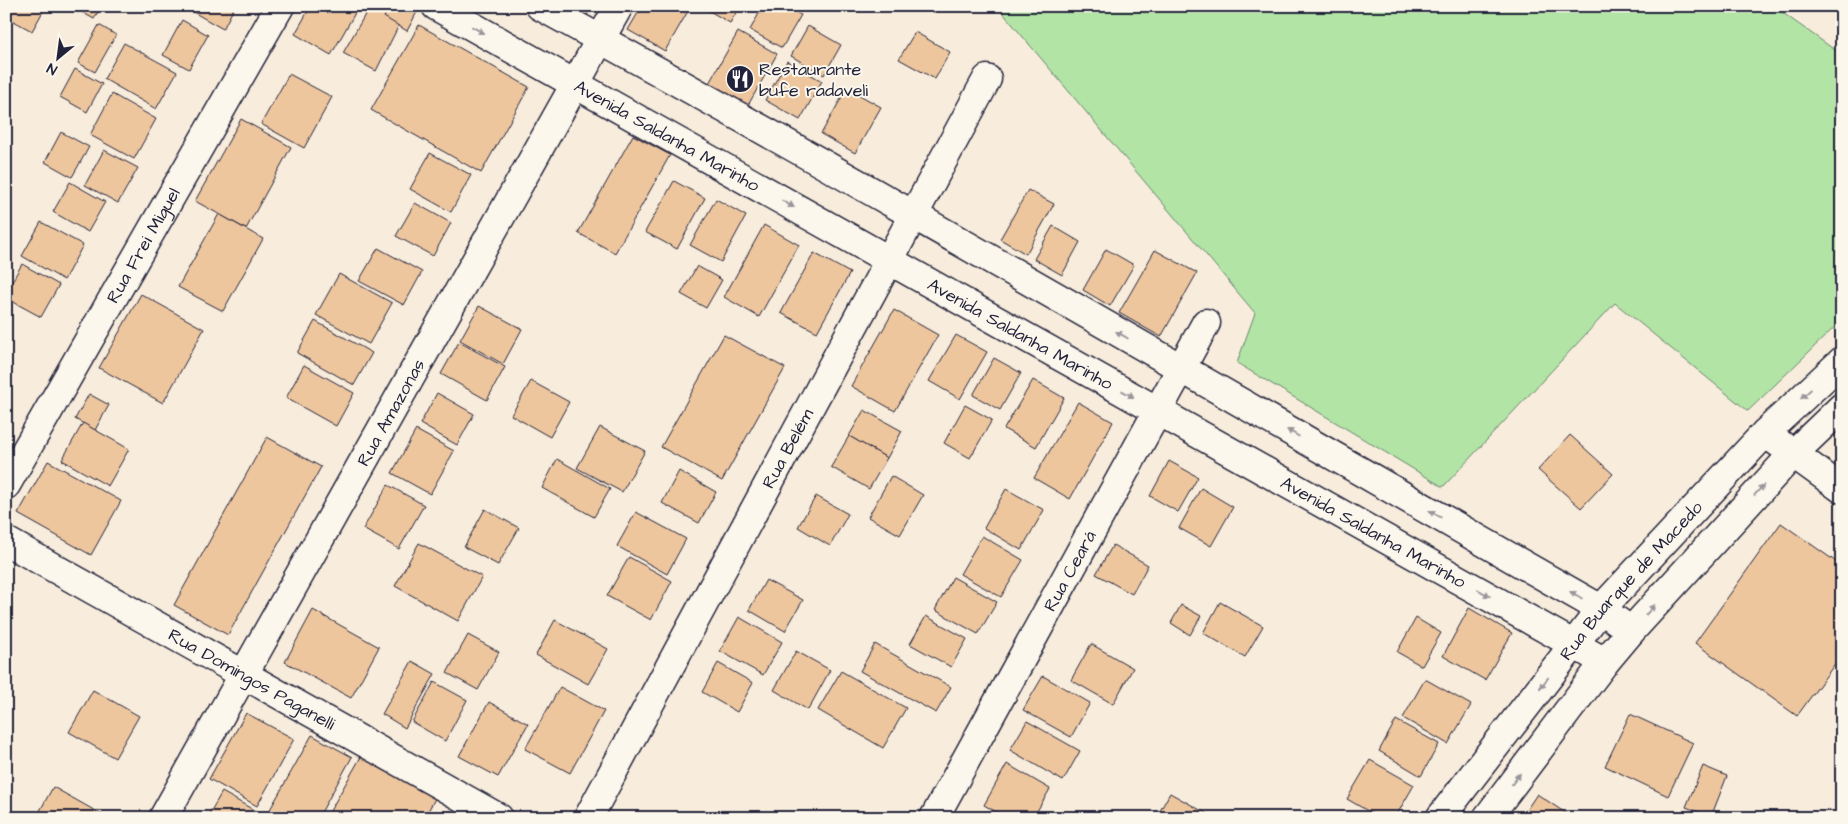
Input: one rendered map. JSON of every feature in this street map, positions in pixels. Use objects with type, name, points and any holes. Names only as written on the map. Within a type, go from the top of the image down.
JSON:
[{"type":"street","name":"Rua Frei Miguel","points":[[6,484],[280,6]]},
{"type":"street","name":"Avenida Saldanha Marinho","points":[[436,6],[1605,662]]},
{"type":"street","points":[[540,6],[914,214],[1180,369],[1601,609],[1631,631]]},
{"type":"street","name":"Rua Amazonas","points":[[163,818],[619,6]]},
{"type":"street","name":"Rua Belém","points":[[588,818],[987,78]]},
{"type":"street","name":"Rua Ceará","points":[[934,818],[1206,323]]},
{"type":"street","name":"Rua Buarque de Macedo","points":[[1440,818],[1601,609],[1765,432],[1842,361]]},
{"type":"street","name":"Rua Buarque de Macedo","points":[[1487,818],[1605,662],[1631,631],[1793,454],[1842,407]]},
{"type":"street","points":[[1765,432],[1842,489]]},
{"type":"street","name":"Rua Domingos Paganelli","points":[[6,541],[499,818]]},
{"type":"green space","points":[[997,6],[1773,6],[1842,55],[1842,320],[1748,411],[1615,303],[1443,487],[1237,363],[1255,313]]},
{"type":"building","points":[[6,6],[46,6],[32,31],[6,17]]},
{"type":"building","points":[[80,6],[101,6],[94,19],[78,10]]},
{"type":"building","points":[[197,6],[235,6],[223,29],[193,12]]},
{"type":"building","points":[[311,6],[359,6],[331,55],[295,34]]},
{"type":"building","points":[[370,6],[389,6],[404,15],[376,71],[343,53]]},
{"type":"building","points":[[390,6],[410,6],[418,10],[407,31],[384,17]]},
{"type":"building","points":[[568,6],[592,6],[586,17]]},
{"type":"building","points":[[642,6],[691,6],[665,51],[628,30]]},
{"type":"building","points":[[701,6],[740,6],[730,23]]},
{"type":"building","points":[[763,6],[785,6],[801,15],[782,48],[750,30]]},
{"type":"building","points":[[182,20],[208,35],[189,69],[163,55]]},
{"type":"building","points":[[99,25],[116,35],[95,72],[78,63]]},
{"type":"building","points":[[419,25],[529,87],[481,173],[371,110]]},
{"type":"building","points":[[808,26],[841,45],[824,75],[791,56]]},
{"type":"building","points":[[738,32],[777,54],[747,107],[708,85]]},
{"type":"building","points":[[915,32],[950,52],[935,79],[899,59]]},
{"type":"building","points":[[124,43],[177,72],[156,109],[104,79]]},
{"type":"building","points":[[787,61],[822,81],[800,120],[765,100]]},
{"type":"building","points":[[75,69],[102,84],[87,112],[60,97]]},
{"type":"building","points":[[289,74],[332,97],[304,148],[261,124]]},
{"type":"building","points":[[847,88],[881,107],[855,153],[821,134]]},
{"type":"building","points":[[112,94],[156,119],[134,159],[90,135]]},
{"type":"building","points":[[241,119],[291,147],[246,229],[195,201]]},
{"type":"building","points":[[61,132],[89,147],[72,177],[45,162]]},
{"type":"building","points":[[633,135],[670,155],[615,253],[578,233]]},
{"type":"building","points":[[104,150],[138,168],[118,203],[85,185]]},
{"type":"building","points":[[430,153],[471,175],[451,212],[410,189]]},
{"type":"building","points":[[674,181],[705,198],[677,249],[645,232]]},
{"type":"building","points":[[70,182],[105,202],[88,232],[53,212]]},
{"type":"building","points":[[1028,190],[1054,204],[1026,254],[1000,239]]},
{"type":"building","points":[[716,199],[746,216],[721,262],[690,245]]},
{"type":"building","points":[[415,203],[451,223],[433,256],[396,236]]},
{"type":"building","points":[[219,214],[263,239],[223,311],[178,287]]},
{"type":"building","points":[[41,222],[83,245],[64,280],[22,256]]},
{"type":"building","points":[[764,225],[799,245],[759,317],[724,297]]},
{"type":"building","points":[[1053,226],[1080,242],[1062,275],[1034,259]]},
{"type":"building","points":[[378,248],[422,272],[404,305],[359,281]]},
{"type":"building","points":[[1106,249],[1134,265],[1110,306],[1083,290]]},
{"type":"building","points":[[1155,250],[1197,273],[1161,337],[1119,313]]},
{"type":"building","points":[[814,253],[850,273],[817,332],[781,313]]},
{"type":"building","points":[[22,264],[59,285],[41,317],[6,298],[6,292]]},
{"type":"building","points":[[697,266],[722,280],[706,308],[681,294]]},
{"type":"building","points":[[339,274],[392,303],[369,344],[316,315]]},
{"type":"building","points":[[141,294],[204,329],[163,403],[99,368]]},
{"type":"building","points":[[479,306],[522,329],[503,364],[460,340]]},
{"type":"building","points":[[894,310],[938,335],[895,411],[851,386]]},
{"type":"building","points":[[315,321],[372,353],[354,385],[297,353]]},
{"type":"building","points":[[724,335],[785,368],[722,481],[661,447]]},
{"type":"building","points":[[956,335],[987,352],[960,399],[929,381]]},
{"type":"building","points":[[459,342],[505,367],[487,400],[441,374]]},
{"type":"building","points":[[994,358],[1021,373],[1000,410],[973,395]]},
{"type":"building","points":[[304,365],[354,393],[336,426],[286,398]]},
{"type":"building","points":[[1033,380],[1064,398],[1036,447],[1004,429]]},
{"type":"building","points":[[531,381],[569,402],[550,437],[511,415]]},
{"type":"building","points":[[437,393],[474,414],[457,445],[420,424]]},
{"type":"building","points":[[89,394],[109,405],[95,430],[75,419]]},
{"type":"building","points":[[1078,402],[1113,422],[1070,499],[1034,478]]},
{"type":"building","points":[[965,405],[992,420],[970,458],[944,443]]},
{"type":"building","points":[[864,410],[902,431],[887,458],[849,436]]},
{"type":"building","points":[[83,423],[129,449],[108,486],[62,460]]},
{"type":"building","points":[[600,427],[645,451],[622,492],[577,468]]},
{"type":"building","points":[[416,430],[454,451],[430,494],[392,473]]},
{"type":"building","points":[[1570,435],[1613,474],[1581,508],[1538,470]]},
{"type":"building","points":[[849,436],[887,458],[869,489],[831,467]]},
{"type":"building","points":[[267,437],[321,467],[228,635],[174,605]]},
{"type":"building","points":[[557,459],[610,489],[594,517],[542,488]]},
{"type":"building","points":[[48,461],[121,501],[91,555],[18,514]]},
{"type":"building","points":[[1169,461],[1198,477],[1178,512],[1150,496]]},
{"type":"building","points":[[679,471],[716,492],[699,523],[662,503]]},
{"type":"building","points":[[891,476],[923,495],[900,535],[868,517]]},
{"type":"building","points":[[388,485],[424,505],[399,549],[363,529]]},
{"type":"building","points":[[1201,488],[1233,507],[1211,546],[1179,528]]},
{"type":"building","points":[[1006,489],[1044,510],[1021,550],[984,528]]},
{"type":"building","points":[[816,496],[848,514],[830,546],[798,527]]},
{"type":"building","points":[[485,509],[519,528],[498,565],[464,547]]},
{"type":"building","points":[[636,512],[686,539],[667,574],[617,546]]},
{"type":"building","points":[[1781,523],[1842,566],[1842,654],[1797,716],[1695,643]]},
{"type":"building","points":[[982,536],[1023,560],[1001,597],[960,574]]},
{"type":"building","points":[[419,543],[482,577],[458,621],[395,586]]},
{"type":"building","points":[[1113,545],[1148,565],[1132,594],[1096,574]]},
{"type":"building","points":[[629,557],[672,581],[651,620],[607,596]]},
{"type":"building","points":[[953,577],[997,602],[978,634],[935,610]]},
{"type":"building","points":[[766,580],[803,600],[785,631],[749,610]]},
{"type":"building","points":[[1220,602],[1263,626],[1245,657],[1203,633]]},
{"type":"building","points":[[1181,605],[1201,616],[1190,635],[1171,623]]},
{"type":"building","points":[[1469,608],[1512,633],[1485,680],[1443,656]]},
{"type":"building","points":[[313,610],[379,647],[351,698],[285,662]]},
{"type":"building","points":[[926,616],[967,639],[951,667],[910,644]]},
{"type":"building","points":[[739,617],[782,642],[763,675],[720,651]]},
{"type":"building","points":[[1416,618],[1441,633],[1422,666],[1397,652]]},
{"type":"building","points":[[555,620],[608,649],[588,684],[536,655]]},
{"type":"building","points":[[468,635],[499,652],[478,690],[447,673]]},
{"type":"building","points":[[875,644],[951,687],[936,713],[860,671]]},
{"type":"building","points":[[1091,644],[1133,668],[1113,704],[1071,680]]},
{"type":"building","points":[[796,651],[830,670],[808,710],[774,690]]},
{"type":"building","points":[[412,661],[435,674],[405,728],[382,714]]},
{"type":"building","points":[[718,663],[753,683],[737,712],[702,692]]},
{"type":"building","points":[[841,671],[906,708],[883,748],[818,710]]},
{"type":"building","points":[[1043,676],[1090,703],[1071,737],[1023,710]]},
{"type":"building","points":[[1425,679],[1471,705],[1448,744],[1403,718]]},
{"type":"building","points":[[434,682],[467,700],[445,741],[412,722]]},
{"type":"building","points":[[560,687],[604,711],[570,773],[525,749]]},
{"type":"building","points":[[93,690],[139,716],[115,758],[69,732]]},
{"type":"building","points":[[489,702],[528,724],[498,777],[459,756]]},
{"type":"building","points":[[246,713],[294,739],[257,806],[209,779]]},
{"type":"building","points":[[1630,714],[1693,743],[1668,796],[1605,766]]},
{"type":"building","points":[[1396,720],[1439,744],[1421,776],[1379,751]]},
{"type":"building","points":[[1027,721],[1080,751],[1063,781],[1010,750]]},
{"type":"building","points":[[312,735],[352,757],[318,818],[276,818],[268,813]]},
{"type":"building","points":[[362,755],[436,797],[424,818],[326,818]]},
{"type":"building","points":[[1370,760],[1414,785],[1395,818],[1380,818],[1347,799]]},
{"type":"building","points":[[1007,764],[1050,789],[1033,818],[1007,818],[984,805]]},
{"type":"building","points":[[1703,766],[1727,776],[1711,817],[1686,807]]},
{"type":"building","points":[[53,787],[108,818],[36,818]]},
{"type":"building","points":[[222,792],[259,813],[256,818],[211,818],[208,816]]},
{"type":"building","points":[[1170,793],[1211,816],[1210,818],[1156,818]]},
{"type":"building","points":[[1537,794],[1573,818],[1521,818]]},
{"type":"building","points":[[984,811],[995,818],[981,818]]},
{"type":"place","name":"Restaurante bufe radaveli","points":[[740,79]]}]
